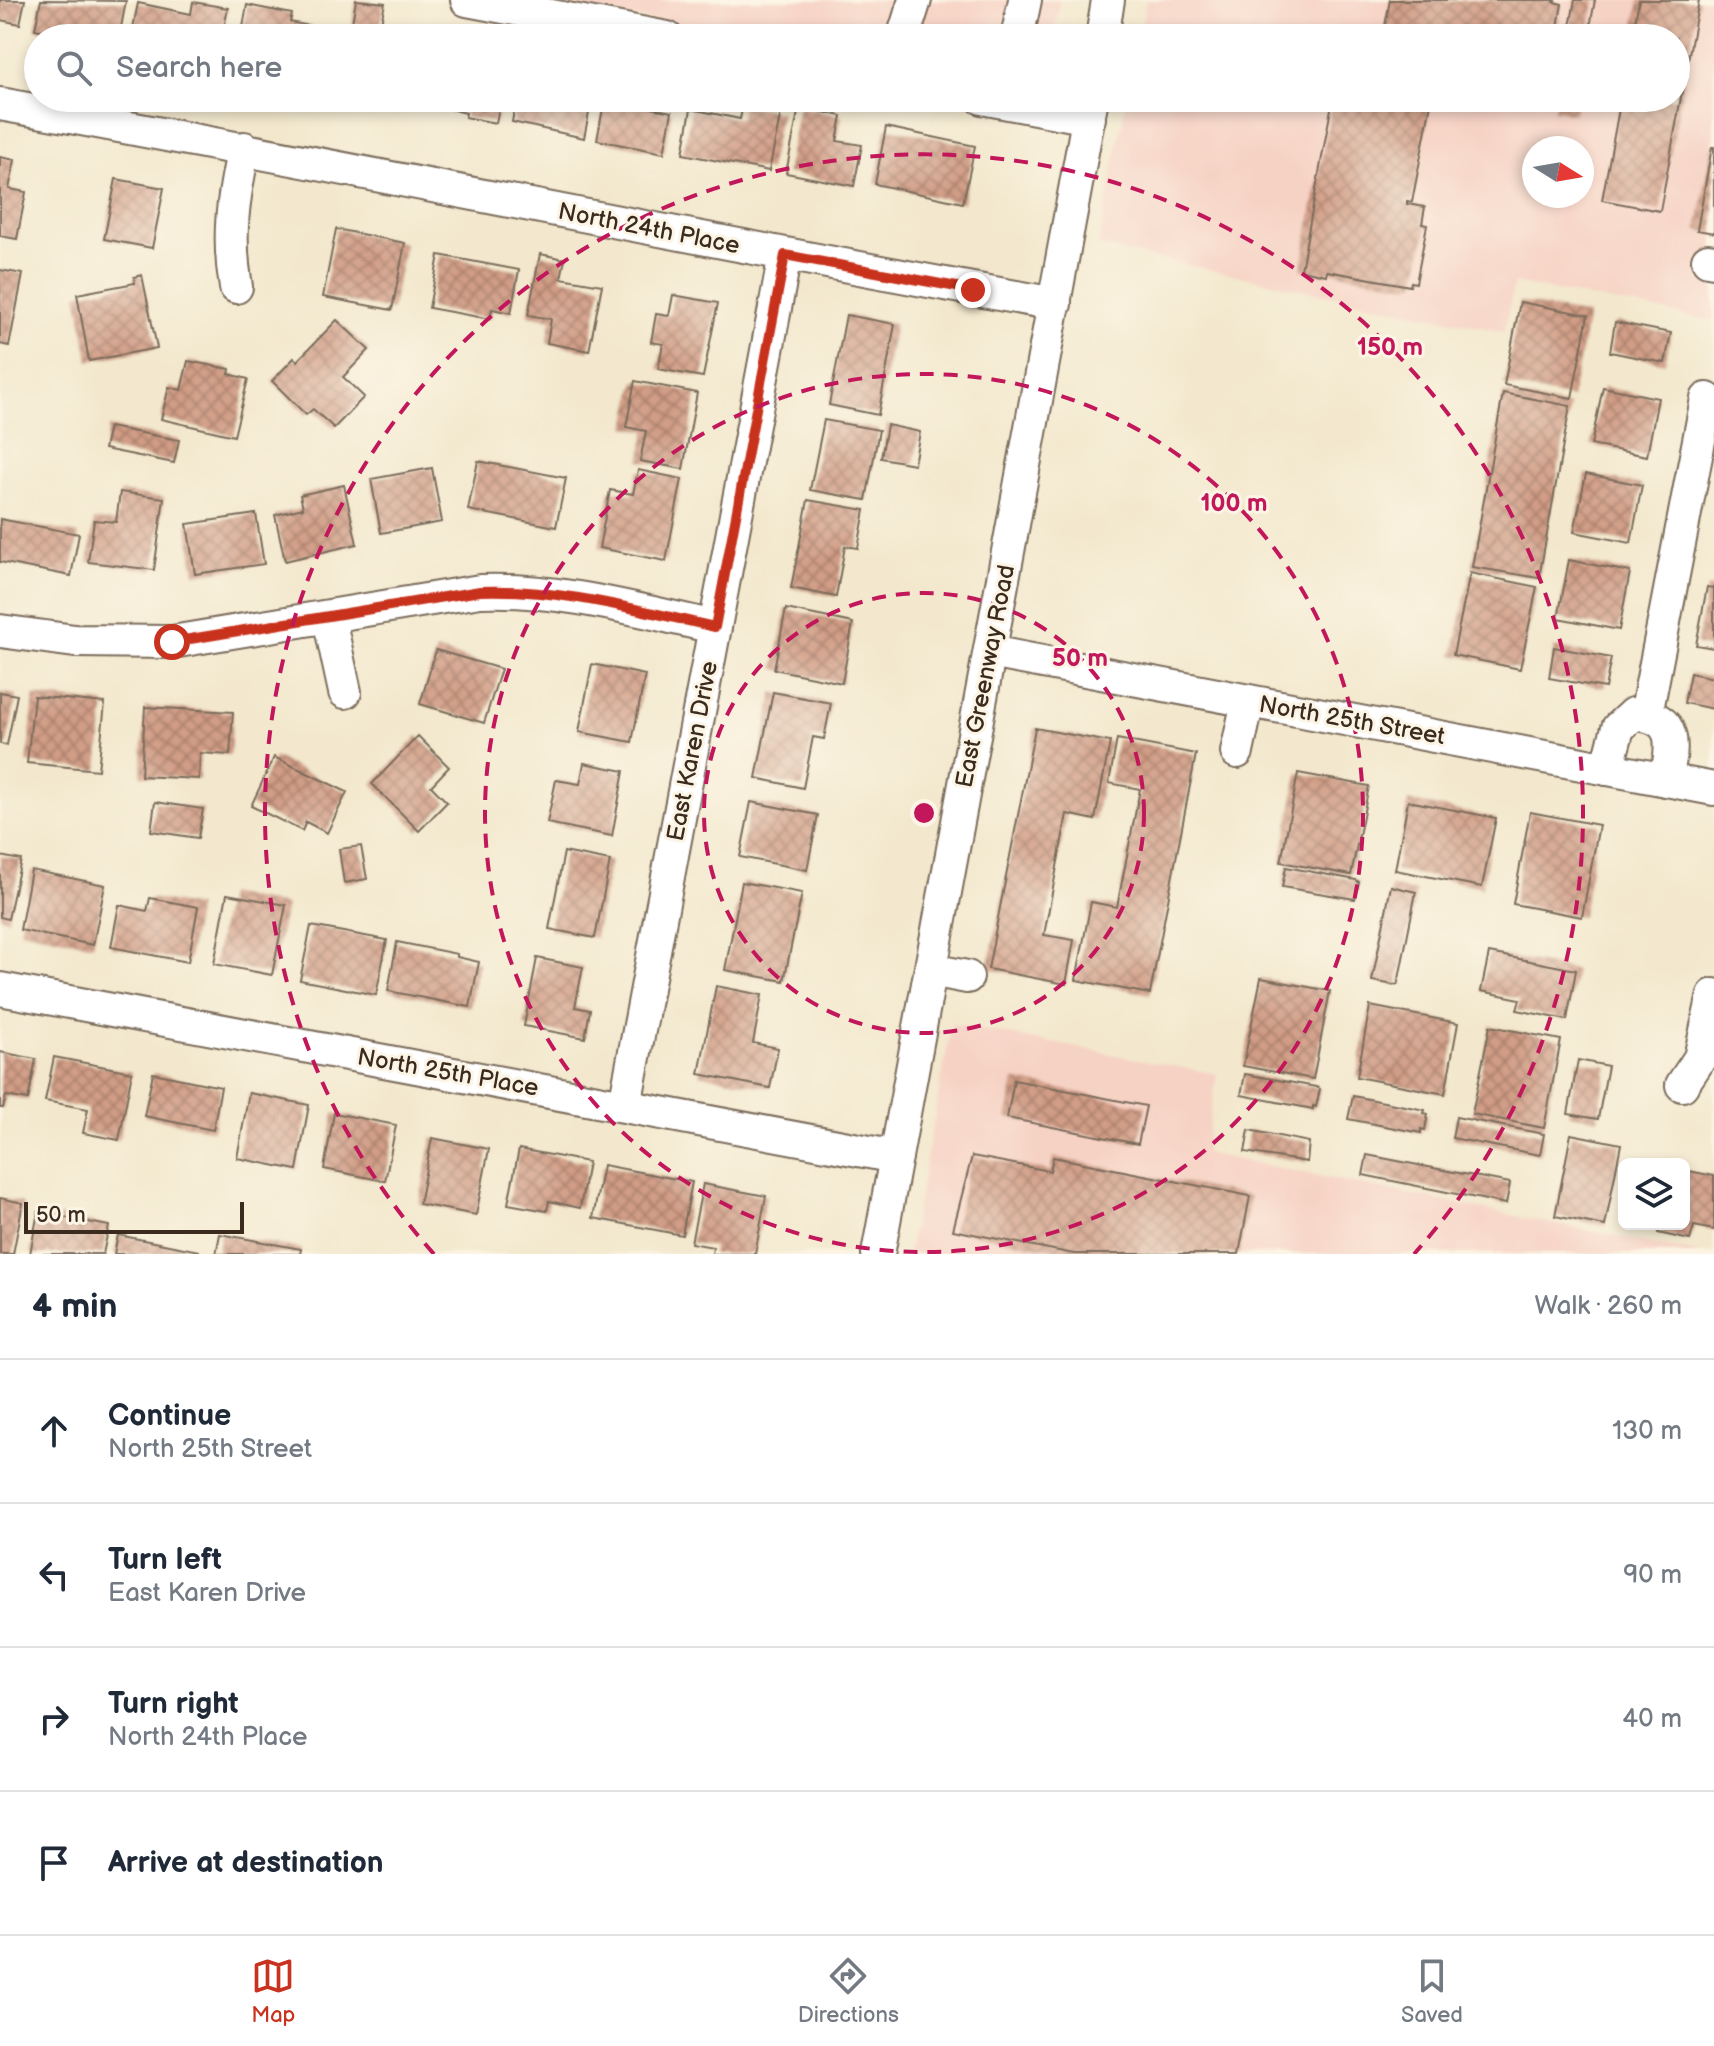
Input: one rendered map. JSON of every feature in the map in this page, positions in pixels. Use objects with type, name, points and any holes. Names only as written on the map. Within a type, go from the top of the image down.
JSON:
[{"type":"street","points":[[467,0],[593,24]]},
{"type":"street","points":[[907,24],[915,0]]},
{"type":"street","points":[[1020,24],[1025,0]]},
{"type":"street","points":[[1104,24],[1108,0]]},
{"type":"street","name":"North 24th Place","points":[[0,104],[24,108]]},
{"type":"street","name":"North 24th Place","points":[[44,112],[1055,304]]},
{"type":"street","name":"East Greenway Road","points":[[878,1254],[1089,112]]},
{"type":"street","points":[[236,287],[230,254],[230,223],[244,148]]},
{"type":"street","name":"East Karen Drive","points":[[625,1105],[785,255]]},
{"type":"street","points":[[1646,715],[1707,399]]},
{"type":"street","points":[[0,631],[75,641],[172,642],[480,591],[517,589],[557,593],[715,627]]},
{"type":"street","points":[[329,618],[345,692]]},
{"type":"street","name":"North 25th Street","points":[[990,652],[1714,789]]},
{"type":"street","points":[[1237,752],[1248,701]]},
{"type":"street","points":[[1607,769],[1618,728],[1633,714],[1658,717],[1670,732],[1671,753],[1666,780]]},
{"type":"street","points":[[931,970],[967,977]]},
{"type":"street","name":"North 25th Place","points":[[0,989],[896,1157]]},
{"type":"street","points":[[1682,1085],[1700,1058],[1714,995]]},
{"type":"shaded area","points":[[535,0],[1060,0],[1056,24],[672,24]]},
{"type":"shaded area","points":[[1146,0],[1714,0],[1714,321],[1514,283],[1504,332],[1098,246],[1124,112],[1690,112],[1690,24],[1142,24]]},
{"type":"shaded area","points":[[952,1024],[1217,1074],[1205,1153],[1703,1254],[908,1254]]},
{"type":"building","points":[[0,0],[25,0],[20,24],[0,20]]},
{"type":"building","points":[[41,0],[126,1],[122,24],[36,24]]},
{"type":"building","points":[[356,0],[385,3],[381,24],[352,23]]},
{"type":"building","points":[[1390,0],[1555,0],[1562,4],[1558,24],[1385,24]]},
{"type":"building","points":[[1575,0],[1595,0],[1591,24],[1571,24]]},
{"type":"building","points":[[1639,0],[1699,0],[1690,49],[1690,24],[1635,24]]},
{"type":"building","points":[[193,2],[228,8],[225,24],[134,24],[138,3],[191,14]]},
{"type":"building","points":[[247,5],[292,14],[290,22],[300,24],[244,24]]},
{"type":"building","points":[[462,112],[498,112],[496,123],[465,117],[466,113]]},
{"type":"building","points":[[514,112],[589,112],[584,138],[512,122]]},
{"type":"building","points":[[602,112],[672,112],[664,153],[597,140]]},
{"type":"building","points":[[690,112],[740,119],[742,112],[781,112],[769,171],[683,154]]},
{"type":"building","points":[[798,112],[842,116],[837,141],[862,145],[854,186],[786,173]]},
{"type":"building","points":[[1330,112],[1429,112],[1412,202],[1407,201],[1407,204],[1425,207],[1422,224],[1427,225],[1416,283],[1411,282],[1410,286],[1327,271],[1326,275],[1301,270]]},
{"type":"building","points":[[1618,112],[1678,112],[1660,211],[1602,200]]},
{"type":"building","points":[[886,127],[975,146],[963,203],[875,184]]},
{"type":"building","points":[[1714,147],[1714,233],[1697,230]]},
{"type":"building","points":[[0,157],[15,160],[9,189],[26,192],[17,239],[0,236]]},
{"type":"building","points":[[116,179],[164,188],[152,248],[104,239]]},
{"type":"building","points":[[336,229],[405,243],[392,310],[323,297]]},
{"type":"building","points":[[540,254],[565,259],[561,278],[602,285],[589,351],[547,343],[551,319],[528,315]]},
{"type":"building","points":[[439,255],[519,270],[511,313],[492,309],[490,319],[429,308]]},
{"type":"building","points":[[0,270],[23,274],[9,346],[0,344]]},
{"type":"building","points":[[142,275],[157,348],[89,361],[77,294],[135,283],[134,277]]},
{"type":"building","points":[[673,295],[718,303],[703,377],[658,369],[663,344],[651,342],[656,314],[669,316]]},
{"type":"building","points":[[1520,302],[1588,315],[1572,398],[1504,385]]},
{"type":"building","points":[[846,315],[895,324],[878,415],[829,405]]},
{"type":"building","points":[[337,320],[369,350],[343,377],[364,397],[334,428],[313,409],[306,415],[272,381],[294,358],[297,361]]},
{"type":"building","points":[[1615,322],[1671,333],[1665,363],[1610,352]]},
{"type":"building","points":[[188,361],[230,369],[229,374],[248,379],[234,436],[161,419],[169,387],[181,390]]},
{"type":"building","points":[[635,381],[697,393],[683,469],[640,461],[646,431],[626,427]]},
{"type":"building","points":[[1603,387],[1658,398],[1647,456],[1591,445]]},
{"type":"building","points":[[1503,393],[1570,406],[1539,578],[1472,567]]},
{"type":"building","points":[[824,420],[879,430],[866,500],[810,490]]},
{"type":"building","points":[[887,425],[920,432],[914,464],[881,458]]},
{"type":"building","points":[[109,427],[179,440],[174,463],[104,449]]},
{"type":"building","points":[[478,461],[566,478],[556,527],[468,510]]},
{"type":"building","points":[[432,468],[442,522],[381,533],[371,479]]},
{"type":"building","points":[[638,470],[682,479],[666,561],[599,548],[610,490],[633,494]]},
{"type":"building","points":[[1586,474],[1642,485],[1631,543],[1574,532]]},
{"type":"building","points":[[344,485],[357,544],[285,561],[275,515],[303,508],[300,495]]},
{"type":"building","points":[[120,492],[164,498],[154,570],[88,562],[94,520],[116,522]]},
{"type":"building","points":[[808,500],[865,510],[858,548],[845,546],[836,597],[791,588]]},
{"type":"building","points":[[256,514],[264,564],[195,574],[187,524]]},
{"type":"building","points":[[0,519],[79,534],[71,576],[0,562]]},
{"type":"building","points":[[1569,560],[1630,572],[1619,630],[1558,618]]},
{"type":"building","points":[[1470,573],[1537,587],[1520,669],[1453,655]]},
{"type":"building","points":[[1707,587],[1714,588],[1714,648],[1696,645]]},
{"type":"building","points":[[786,609],[853,623],[842,683],[774,669]]},
{"type":"building","points":[[1554,647],[1611,658],[1605,688],[1549,678]]},
{"type":"building","points":[[436,650],[501,669],[484,723],[420,704]]},
{"type":"building","points":[[592,664],[645,675],[632,742],[579,732]]},
{"type":"building","points":[[1690,673],[1714,678],[1714,709],[1684,703]]},
{"type":"building","points":[[0,692],[17,695],[7,745],[0,744]]},
{"type":"building","points":[[773,692],[831,703],[824,739],[813,737],[803,788],[756,778]]},
{"type":"building","points":[[34,696],[105,703],[98,770],[27,763]]},
{"type":"building","points":[[145,707],[233,712],[230,755],[200,753],[199,779],[141,776]]},
{"type":"building","points":[[1035,728],[1110,742],[1095,820],[1067,814],[1044,935],[1074,940],[1066,984],[988,969]]},
{"type":"building","points":[[418,736],[449,767],[431,786],[447,802],[419,831],[372,784]]},
{"type":"building","points":[[1117,739],[1196,754],[1150,994],[1076,980],[1091,902],[1117,907],[1140,789],[1109,783]]},
{"type":"building","points":[[274,757],[347,792],[327,833],[306,822],[302,831],[251,806]]},
{"type":"building","points":[[584,763],[624,771],[612,836],[547,823],[556,780],[580,784]]},
{"type":"building","points":[[1298,773],[1369,786],[1351,875],[1281,862]]},
{"type":"building","points":[[1408,801],[1496,818],[1482,887],[1395,870]]},
{"type":"building","points":[[155,802],[203,809],[198,838],[151,831]]},
{"type":"building","points":[[751,802],[818,815],[807,870],[740,857]]},
{"type":"building","points":[[1530,812],[1599,825],[1582,917],[1513,904]]},
{"type":"building","points":[[361,846],[367,879],[344,883],[339,849]]},
{"type":"building","points":[[564,852],[610,861],[595,938],[549,929]]},
{"type":"building","points":[[0,856],[21,860],[8,919],[0,917]]},
{"type":"building","points":[[1286,867],[1356,880],[1359,882],[1355,899],[1282,887]]},
{"type":"building","points":[[31,870],[105,885],[93,945],[20,930]]},
{"type":"building","points":[[742,882],[802,893],[784,981],[725,970]]},
{"type":"building","points":[[1391,886],[1416,892],[1398,984],[1394,985],[1372,981]]},
{"type":"building","points":[[227,894],[286,905],[272,975],[214,964]]},
{"type":"building","points":[[150,898],[198,907],[188,962],[111,947],[119,905],[147,911]]},
{"type":"building","points":[[311,926],[387,940],[376,995],[300,980]]},
{"type":"building","points":[[397,942],[457,954],[457,957],[479,962],[470,1007],[388,991]]},
{"type":"building","points":[[1489,953],[1576,970],[1567,1020],[1517,1010],[1520,999],[1481,991]]},
{"type":"building","points":[[537,958],[583,967],[575,1007],[590,1010],[585,1038],[524,1026]]},
{"type":"building","points":[[1261,978],[1330,991],[1313,1079],[1243,1066]]},
{"type":"building","points":[[716,986],[762,995],[753,1043],[778,1048],[770,1088],[699,1074]]},
{"type":"building","points":[[1370,1006],[1458,1023],[1445,1094],[1357,1077]]},
{"type":"building","points":[[1490,1026],[1561,1040],[1544,1128],[1472,1114]]},
{"type":"building","points":[[0,1052],[36,1059],[28,1100],[6,1096],[3,1108],[0,1108]]},
{"type":"building","points":[[54,1057],[132,1072],[119,1140],[83,1133],[88,1109],[45,1101]]},
{"type":"building","points":[[1578,1060],[1608,1066],[1598,1119],[1568,1114]]},
{"type":"building","points":[[153,1073],[221,1087],[213,1130],[144,1116]]},
{"type":"building","points":[[1245,1074],[1316,1087],[1320,1089],[1316,1107],[1313,1106],[1313,1109],[1241,1095]]},
{"type":"building","points":[[1014,1080],[1146,1106],[1138,1144],[1007,1118]]},
{"type":"building","points":[[249,1093],[309,1105],[297,1170],[237,1158]]},
{"type":"building","points":[[1353,1096],[1425,1110],[1424,1113],[1428,1114],[1425,1130],[1421,1129],[1421,1133],[1348,1119]]},
{"type":"building","points":[[334,1113],[396,1125],[385,1181],[324,1169]]},
{"type":"building","points":[[1456,1117],[1544,1134],[1540,1155],[1452,1138]]},
{"type":"building","points":[[1249,1130],[1309,1142],[1307,1162],[1245,1152]]},
{"type":"building","points":[[1571,1134],[1621,1144],[1605,1226],[1555,1216]]},
{"type":"building","points":[[432,1138],[489,1149],[476,1215],[419,1204]]},
{"type":"building","points":[[519,1149],[588,1162],[580,1208],[549,1201],[547,1211],[508,1204]]},
{"type":"building","points":[[1367,1155],[1510,1183],[1506,1204],[1363,1175]]},
{"type":"building","points":[[972,1156],[1050,1171],[1053,1157],[1250,1196],[1239,1254],[1074,1254],[953,1230]]},
{"type":"building","points":[[603,1165],[692,1182],[682,1235],[593,1218]]},
{"type":"building","points":[[1690,1171],[1714,1176],[1714,1230],[1694,1226],[1690,1240],[1658,1233],[1659,1230],[1690,1230]]},
{"type":"building","points":[[703,1184],[766,1196],[755,1254],[712,1254],[713,1247],[691,1243]]},
{"type":"building","points":[[0,1198],[23,1203],[13,1254],[0,1254]]},
{"type":"building","points":[[38,1212],[109,1226],[103,1254],[30,1254]]},
{"type":"building","points":[[220,1234],[301,1249],[300,1254],[216,1254]]},
{"type":"building","points":[[118,1235],[199,1251],[198,1254],[114,1254]]},
{"type":"route","points":[[172,642],[480,591],[517,589],[557,593],[715,627],[785,255],[973,290]]}]
